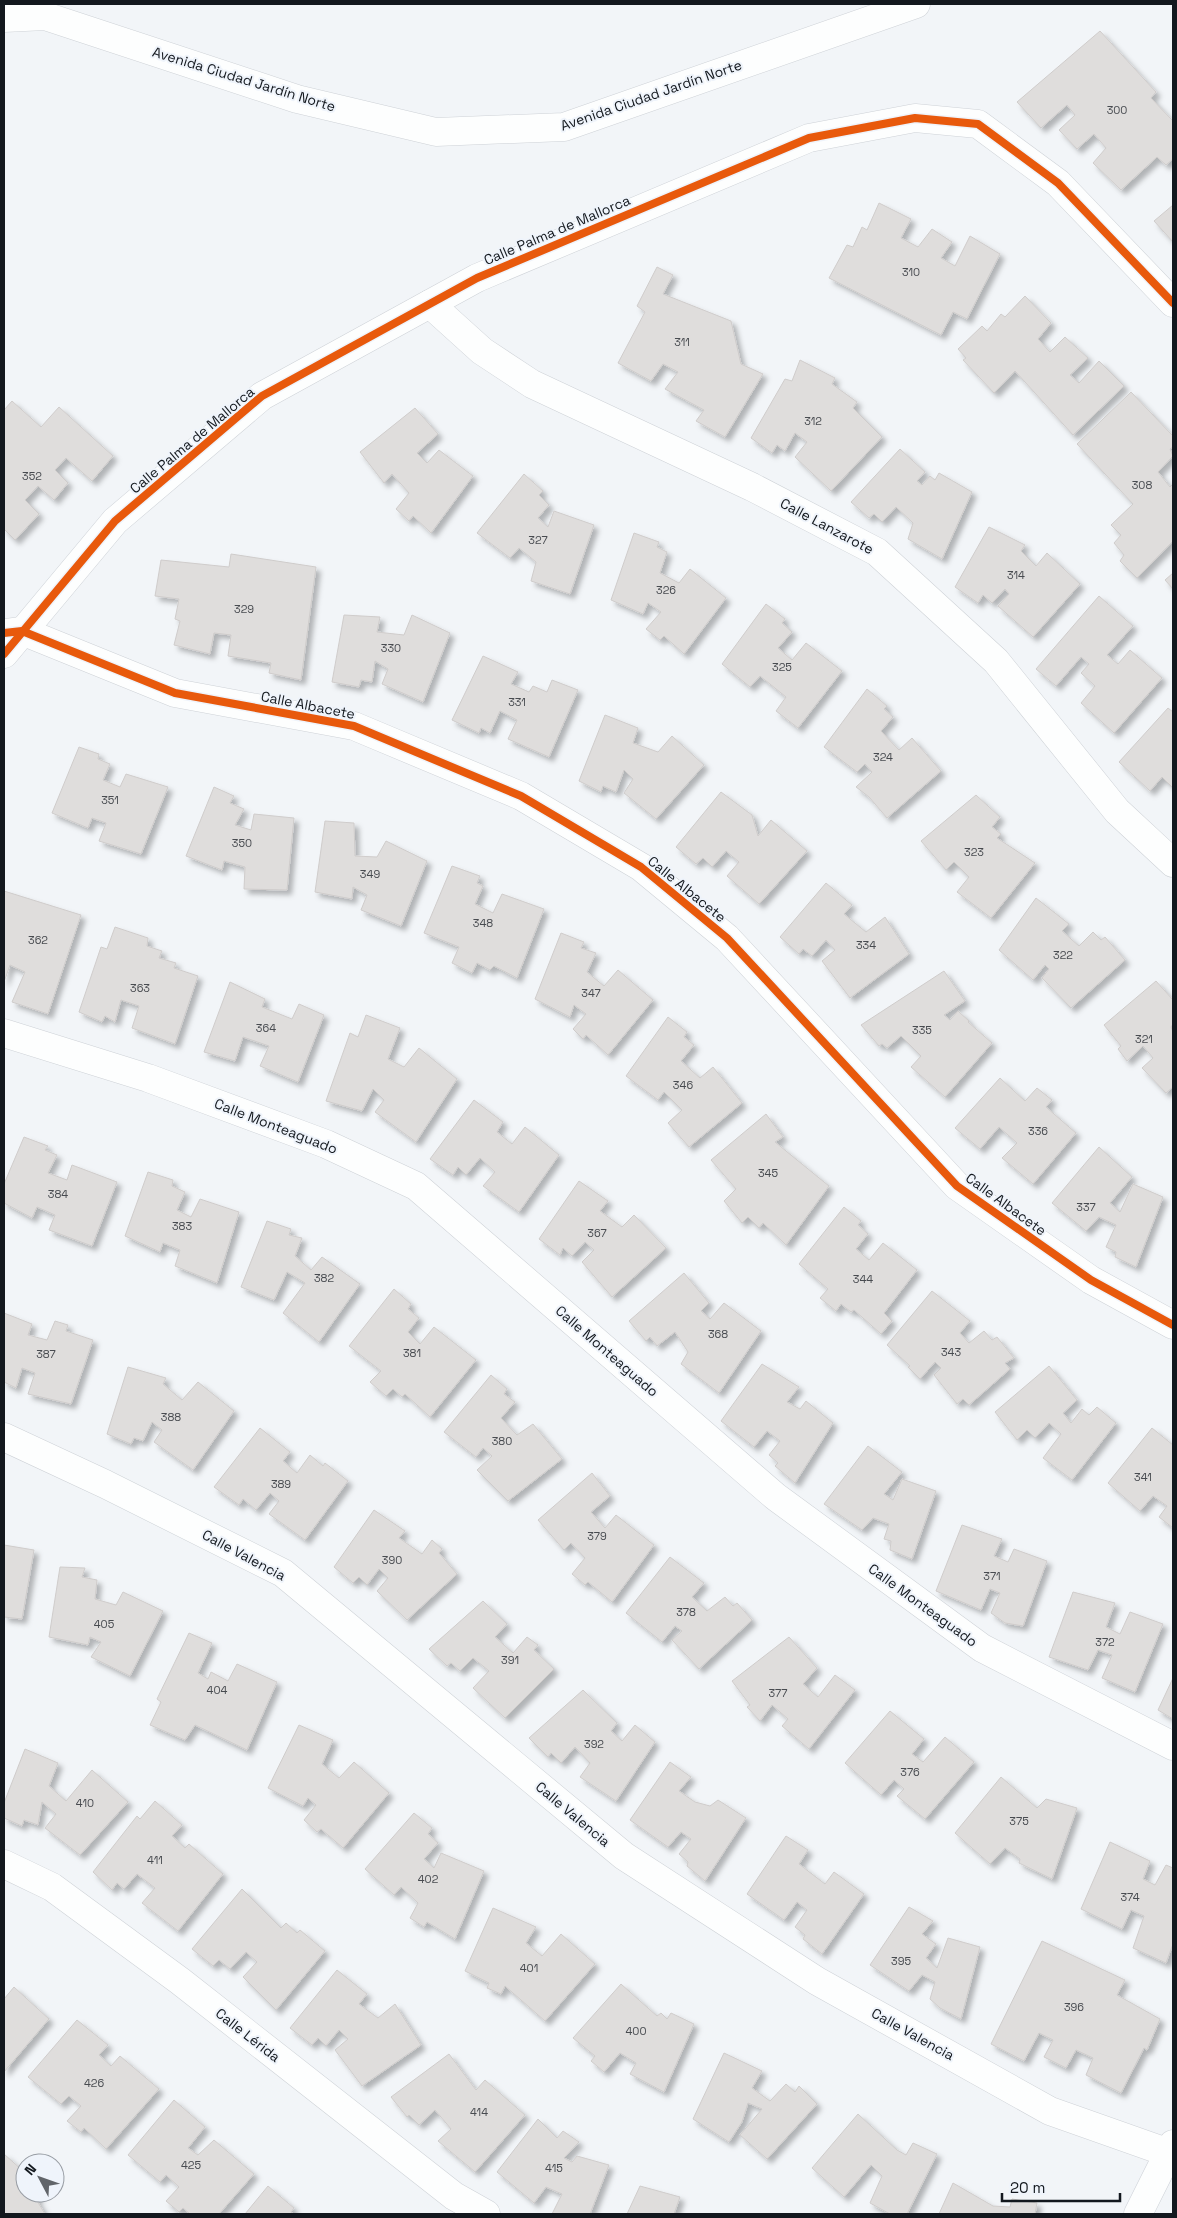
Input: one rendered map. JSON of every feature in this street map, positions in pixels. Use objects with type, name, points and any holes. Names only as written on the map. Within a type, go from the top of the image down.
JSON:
[{"type":"street","name":"Avenida Ciudad Jardín Norte","points":[[4,18],[45,16],[297,99],[436,132],[564,127],[916,4]]},
{"type":"street","name":"Calle Palma de Mallorca","points":[[4,654],[13,632],[115,521],[262,396],[477,278],[809,138],[915,118],[978,124],[1058,183],[1173,303]]},
{"type":"street","name":"Calle Lanzarote","points":[[430,304],[482,351],[532,384],[752,487],[877,552],[996,661],[1117,811],[1173,864]]},
{"type":"street","name":"Calle Albacete","points":[[13,632],[175,693],[354,726],[522,796],[632,862],[727,938],[957,1186],[1091,1280],[1173,1325]]},
{"type":"street","name":"Calle Monteaguado","points":[[4,1033],[176,1088],[326,1144],[416,1186],[776,1497],[982,1648],[1173,1746]]},
{"type":"street","name":"Calle Valencia","points":[[4,1437],[105,1484],[283,1573],[624,1856],[817,1981],[1050,2111],[1171,2148]]},
{"type":"street","name":"Calle Lérida","points":[[4,1864],[52,1887],[180,1981],[454,2196],[486,2214]]},
{"type":"street","points":[[1138,2214],[1171,2148]]},
{"type":"building","points":[[1100,31],[1156,92],[1151,98],[1173,121],[1173,159],[1166,165],[1157,157],[1121,190],[1093,163],[1106,148],[1094,134],[1077,149],[1059,130],[1075,115],[1067,105],[1041,128],[1017,102]]},
{"type":"building","points":[[879,203],[911,219],[901,238],[918,247],[932,229],[952,242],[941,258],[955,266],[970,236],[1000,254],[967,319],[953,312],[941,335],[829,278],[847,245],[853,247],[862,227],[867,230]]},
{"type":"building","points":[[1173,205],[1173,242],[1154,221]]},
{"type":"building","points":[[657,267],[673,275],[663,294],[731,321],[741,364],[763,374],[725,437],[696,421],[704,410],[665,389],[678,372],[663,364],[651,381],[618,363],[645,312],[637,306]]},
{"type":"building","points":[[1025,296],[1051,323],[1038,339],[1050,352],[1065,337],[1088,358],[1070,375],[1079,383],[1099,361],[1124,386],[1073,435],[1015,371],[994,393],[963,360],[966,358],[958,349],[982,326],[987,331],[1001,314],[1005,317]]},
{"type":"building","points":[[800,360],[835,378],[832,384],[857,402],[853,408],[882,437],[831,491],[795,457],[807,442],[795,433],[785,451],[777,445],[772,453],[751,438],[785,379],[792,381]]},
{"type":"building","points":[[1131,392],[1173,436],[1173,447],[1170,449],[1173,456],[1158,472],[1170,487],[1173,484],[1173,541],[1137,578],[1120,561],[1124,555],[1114,543],[1121,535],[1111,525],[1133,504],[1077,444]]},
{"type":"building","points":[[12,401],[41,427],[59,407],[113,456],[92,481],[66,458],[55,470],[68,483],[54,500],[38,486],[25,500],[39,514],[15,540],[4,529],[4,410]]},
{"type":"building","points":[[415,408],[438,434],[417,453],[427,463],[439,450],[473,476],[431,533],[413,516],[409,521],[396,509],[409,493],[392,474],[384,483],[360,452]]},
{"type":"building","points":[[900,449],[925,472],[917,481],[922,485],[930,476],[935,480],[939,473],[972,492],[942,559],[908,539],[913,523],[896,507],[882,522],[874,514],[869,518],[851,502]]},
{"type":"building","points":[[524,474],[543,491],[539,495],[549,505],[538,518],[548,527],[554,511],[594,525],[570,594],[531,581],[536,562],[519,548],[510,558],[477,533]]},
{"type":"building","points":[[989,527],[1025,545],[1021,551],[1036,566],[1047,553],[1080,584],[1033,637],[998,606],[1009,594],[1005,589],[992,603],[983,595],[978,603],[955,587]]},
{"type":"building","points":[[634,533],[659,542],[657,547],[667,552],[660,573],[679,583],[690,569],[726,598],[684,654],[664,636],[660,640],[646,629],[661,612],[648,603],[643,614],[611,600]]},
{"type":"building","points":[[231,554],[316,567],[301,680],[269,673],[271,663],[228,656],[231,635],[214,633],[210,654],[174,645],[180,621],[175,619],[179,599],[155,596],[161,560],[229,567]]},
{"type":"building","points":[[1173,573],[1173,589],[1165,580]]},
{"type":"building","points":[[1099,596],[1133,626],[1107,655],[1118,664],[1130,650],[1162,678],[1114,733],[1081,703],[1095,686],[1081,673],[1089,664],[1081,657],[1056,686],[1036,669]]},
{"type":"building","points":[[766,604],[785,619],[782,623],[792,632],[778,648],[792,660],[806,643],[842,671],[798,728],[776,711],[786,697],[760,676],[750,687],[722,664]]},
{"type":"building","points":[[344,615],[380,617],[377,632],[404,635],[412,615],[450,633],[423,702],[382,684],[388,669],[375,661],[372,682],[361,680],[359,687],[332,682]]},
{"type":"building","points":[[483,656],[518,672],[511,684],[529,692],[533,686],[547,692],[552,680],[578,690],[549,757],[508,739],[517,720],[500,711],[490,733],[481,728],[479,733],[452,720]]},
{"type":"building","points":[[867,689],[887,706],[884,709],[893,717],[881,731],[899,750],[912,738],[941,771],[887,818],[869,797],[856,787],[872,772],[865,764],[857,772],[824,747]]},
{"type":"building","points":[[1168,708],[1173,712],[1173,788],[1162,777],[1150,791],[1119,762]]},
{"type":"building","points":[[605,715],[638,728],[633,743],[658,752],[672,736],[704,765],[656,819],[624,793],[633,779],[624,770],[616,792],[603,786],[601,792],[579,781]]},
{"type":"building","points":[[79,747],[99,754],[98,759],[110,764],[103,780],[120,787],[126,774],[168,787],[141,854],[99,841],[106,823],[92,818],[88,828],[52,813]]},
{"type":"building","points":[[214,787],[234,796],[230,803],[244,809],[235,825],[251,830],[254,814],[294,818],[287,890],[244,889],[245,867],[224,861],[222,870],[186,856]]},
{"type":"building","points":[[721,792],[752,815],[758,836],[771,820],[807,851],[759,904],[727,876],[739,862],[726,851],[712,867],[703,858],[696,864],[676,847]]},
{"type":"building","points":[[976,795],[1000,817],[992,827],[1001,834],[997,838],[1035,863],[991,918],[957,892],[969,877],[954,862],[946,870],[921,841]]},
{"type":"building","points":[[325,821],[354,823],[355,856],[377,857],[386,841],[427,861],[401,926],[361,910],[367,895],[353,887],[352,899],[315,892]]},
{"type":"building","points":[[452,866],[480,876],[477,883],[483,886],[475,904],[493,913],[502,894],[544,909],[517,978],[494,966],[490,970],[477,963],[472,973],[452,963],[459,947],[424,933]]},
{"type":"building","points":[[826,883],[852,905],[844,914],[866,932],[885,917],[909,954],[850,998],[822,961],[835,950],[826,940],[812,956],[803,949],[799,954],[780,937]]},
{"type":"building","points":[[4,891],[81,915],[48,1014],[12,1002],[25,972],[10,965],[4,982]]},
{"type":"building","points":[[1036,898],[1069,924],[1062,931],[1079,946],[1093,932],[1101,940],[1105,937],[1125,960],[1071,1008],[1042,978],[1049,969],[1045,965],[1033,980],[999,950]]},
{"type":"building","points":[[115,927],[148,938],[147,946],[162,951],[159,958],[176,963],[174,968],[198,976],[175,1044],[132,1028],[139,1006],[121,1000],[115,1022],[105,1016],[102,1022],[79,1012],[101,947],[107,949]]},
{"type":"building","points":[[561,933],[584,942],[581,948],[596,953],[587,972],[604,986],[618,970],[653,1000],[608,1055],[586,1035],[583,1039],[573,1029],[586,1014],[574,1005],[570,1017],[535,999]]},
{"type":"building","points":[[944,971],[965,1001],[944,1015],[950,1020],[958,1011],[992,1043],[945,1097],[911,1067],[921,1056],[901,1036],[887,1048],[882,1044],[879,1046],[861,1025]]},
{"type":"building","points":[[1156,981],[1173,1000],[1173,1024],[1171,1027],[1173,1032],[1173,1087],[1166,1093],[1142,1068],[1153,1058],[1143,1046],[1127,1061],[1118,1049],[1121,1046],[1104,1025]]},
{"type":"building","points":[[230,982],[265,999],[262,1007],[292,1019],[299,1004],[324,1015],[298,1082],[260,1066],[269,1046],[243,1037],[235,1061],[204,1052]]},
{"type":"building","points":[[366,1015],[400,1028],[388,1059],[404,1067],[419,1048],[457,1079],[416,1142],[375,1112],[384,1100],[373,1089],[362,1111],[326,1101],[350,1033],[358,1037]]},
{"type":"building","points":[[668,1017],[687,1032],[684,1037],[694,1045],[681,1061],[700,1078],[713,1067],[742,1103],[689,1147],[668,1123],[682,1110],[664,1092],[658,1100],[626,1076]]},
{"type":"building","points":[[1000,1078],[1025,1101],[1037,1088],[1052,1100],[1046,1107],[1076,1133],[1033,1184],[1002,1158],[1017,1143],[999,1127],[980,1149],[955,1128]]},
{"type":"building","points":[[474,1100],[503,1122],[497,1132],[512,1144],[525,1127],[559,1155],[519,1212],[483,1186],[495,1172],[480,1158],[466,1175],[458,1167],[453,1175],[430,1159]]},
{"type":"building","points":[[766,1114],[783,1137],[775,1142],[829,1186],[786,1245],[763,1223],[759,1228],[748,1217],[742,1223],[724,1201],[736,1189],[711,1160]]},
{"type":"building","points":[[24,1137],[48,1146],[45,1150],[57,1155],[48,1173],[67,1180],[72,1165],[117,1182],[92,1246],[49,1230],[55,1215],[37,1207],[32,1218],[4,1203],[4,1184]]},
{"type":"building","points":[[1099,1147],[1132,1177],[1110,1203],[1120,1212],[1133,1184],[1163,1197],[1136,1267],[1115,1257],[1116,1252],[1106,1247],[1116,1225],[1099,1217],[1086,1231],[1052,1203]]},
{"type":"building","points":[[148,1172],[173,1180],[172,1186],[185,1192],[177,1210],[191,1217],[200,1199],[239,1212],[217,1283],[175,1266],[180,1250],[163,1243],[160,1252],[125,1236]]},
{"type":"building","points":[[579,1181],[608,1201],[600,1211],[622,1227],[634,1215],[666,1248],[612,1297],[582,1262],[594,1250],[585,1242],[572,1256],[563,1248],[560,1255],[539,1239]]},
{"type":"building","points":[[844,1207],[861,1221],[858,1225],[868,1234],[856,1249],[869,1260],[883,1243],[917,1270],[884,1313],[892,1321],[881,1334],[854,1310],[851,1312],[841,1304],[836,1311],[820,1298],[828,1289],[799,1264]]},
{"type":"building","points":[[267,1221],[291,1229],[289,1235],[302,1238],[295,1256],[311,1270],[322,1257],[360,1284],[319,1342],[283,1313],[305,1283],[287,1272],[274,1300],[241,1287]]},
{"type":"building","points":[[684,1273],[709,1303],[701,1311],[710,1319],[724,1303],[761,1331],[719,1393],[681,1364],[688,1352],[675,1332],[657,1346],[650,1337],[646,1341],[629,1321]]},
{"type":"building","points":[[394,1289],[411,1304],[408,1309],[419,1318],[408,1332],[420,1344],[434,1327],[476,1360],[430,1417],[405,1394],[402,1397],[393,1389],[386,1396],[370,1382],[381,1371],[349,1346]]},
{"type":"building","points":[[932,1291],[970,1321],[960,1333],[969,1343],[984,1331],[992,1340],[997,1337],[1014,1358],[1005,1363],[1010,1369],[969,1405],[963,1399],[957,1404],[934,1375],[941,1368],[935,1362],[920,1379],[908,1367],[910,1366],[887,1345]]},
{"type":"building","points":[[4,1313],[32,1324],[28,1335],[47,1340],[55,1321],[68,1325],[66,1331],[93,1340],[71,1404],[28,1394],[35,1373],[22,1368],[16,1388],[4,1382]]},
{"type":"building","points":[[762,1364],[799,1387],[787,1402],[800,1409],[806,1401],[833,1423],[795,1483],[775,1466],[778,1463],[769,1455],[780,1441],[767,1431],[754,1447],[721,1421]]},
{"type":"building","points":[[1049,1366],[1077,1400],[1063,1413],[1071,1423],[1082,1409],[1089,1415],[1097,1407],[1116,1423],[1072,1480],[1043,1458],[1061,1434],[1049,1423],[1035,1438],[1027,1430],[1017,1440],[995,1412]]},
{"type":"building","points":[[128,1367],[166,1378],[163,1384],[182,1400],[198,1382],[234,1411],[193,1470],[154,1442],[162,1430],[152,1422],[143,1441],[134,1438],[131,1444],[107,1434]]},
{"type":"building","points":[[491,1375],[507,1389],[504,1394],[515,1402],[501,1418],[517,1435],[533,1424],[562,1459],[508,1501],[477,1470],[492,1456],[483,1448],[476,1457],[444,1432]]},
{"type":"building","points":[[260,1428],[290,1452],[283,1461],[297,1473],[310,1455],[323,1466],[325,1463],[348,1481],[305,1540],[269,1514],[279,1501],[270,1493],[256,1510],[243,1499],[239,1505],[214,1487]]},
{"type":"building","points":[[1152,1428],[1173,1445],[1173,1528],[1159,1517],[1167,1506],[1153,1496],[1140,1511],[1108,1483]]},
{"type":"building","points":[[868,1446],[902,1472],[884,1494],[893,1500],[902,1479],[936,1491],[912,1559],[890,1550],[891,1541],[884,1539],[889,1524],[873,1518],[862,1530],[824,1504]]},
{"type":"building","points":[[592,1473],[610,1496],[591,1512],[605,1528],[616,1515],[654,1545],[612,1602],[588,1582],[585,1585],[572,1574],[585,1558],[571,1543],[564,1550],[538,1520]]},
{"type":"building","points":[[374,1510],[405,1531],[399,1538],[422,1554],[432,1540],[442,1549],[439,1553],[457,1574],[407,1620],[377,1591],[388,1578],[379,1569],[367,1585],[359,1577],[353,1583],[334,1567]]},
{"type":"building","points":[[962,1525],[1002,1539],[994,1556],[1008,1562],[1014,1549],[1047,1561],[1023,1626],[1005,1623],[991,1613],[1000,1593],[990,1589],[981,1610],[936,1591]]},
{"type":"building","points":[[4,1545],[34,1550],[22,1619],[4,1617]]},
{"type":"building","points":[[670,1557],[704,1583],[692,1597],[707,1611],[725,1597],[733,1606],[737,1603],[752,1620],[699,1669],[672,1640],[682,1631],[675,1626],[662,1642],[626,1613]]},
{"type":"building","points":[[60,1567],[85,1568],[82,1577],[97,1580],[95,1599],[116,1605],[123,1592],[163,1611],[130,1676],[91,1657],[101,1642],[90,1637],[88,1645],[49,1637]]},
{"type":"building","points":[[1073,1592],[1115,1603],[1106,1627],[1120,1634],[1130,1612],[1163,1624],[1135,1692],[1102,1678],[1112,1655],[1098,1650],[1088,1670],[1049,1657]]},
{"type":"building","points":[[483,1601],[507,1624],[495,1637],[513,1653],[527,1637],[538,1645],[534,1650],[554,1669],[505,1718],[473,1688],[489,1671],[473,1658],[460,1671],[451,1663],[447,1666],[429,1649]]},
{"type":"building","points":[[189,1633],[212,1643],[198,1673],[208,1679],[211,1672],[228,1681],[237,1664],[277,1682],[247,1750],[195,1725],[185,1740],[150,1725],[161,1702],[157,1699]]},
{"type":"building","points":[[789,1637],[817,1668],[803,1684],[818,1697],[835,1675],[855,1690],[809,1749],[782,1726],[788,1719],[772,1705],[760,1721],[747,1707],[750,1705],[732,1681]]},
{"type":"building","points":[[1173,1678],[1173,1719],[1158,1710]]},
{"type":"building","points":[[583,1690],[617,1723],[611,1731],[622,1741],[635,1725],[655,1742],[616,1801],[580,1777],[590,1763],[575,1747],[561,1763],[551,1753],[548,1757],[529,1738]]},
{"type":"building","points":[[890,1711],[924,1739],[912,1754],[923,1762],[945,1737],[974,1762],[925,1819],[897,1796],[904,1789],[894,1780],[881,1795],[845,1763]]},
{"type":"building","points":[[299,1725],[333,1740],[322,1764],[339,1778],[354,1762],[389,1793],[343,1848],[321,1829],[317,1832],[304,1820],[316,1805],[308,1798],[303,1806],[268,1788]]},
{"type":"building","points":[[25,1749],[58,1763],[49,1786],[66,1801],[92,1770],[128,1802],[80,1855],[45,1828],[56,1814],[42,1802],[38,1825],[24,1820],[22,1826],[4,1818],[4,1803]]},
{"type":"building","points":[[670,1762],[691,1777],[679,1791],[695,1802],[710,1806],[718,1800],[746,1818],[705,1881],[687,1866],[688,1862],[679,1854],[691,1839],[681,1832],[668,1847],[630,1820]]},
{"type":"building","points":[[1001,1777],[1037,1808],[1046,1799],[1077,1808],[1052,1879],[1019,1863],[1020,1859],[1005,1848],[990,1864],[955,1833]]},
{"type":"building","points":[[155,1801],[182,1825],[172,1836],[185,1848],[189,1844],[223,1874],[178,1931],[142,1903],[155,1888],[137,1874],[124,1889],[117,1883],[112,1890],[93,1872],[137,1816],[140,1819]]},
{"type":"building","points":[[414,1813],[432,1828],[428,1834],[438,1843],[424,1859],[434,1868],[441,1853],[484,1871],[455,1939],[427,1922],[424,1927],[410,1918],[418,1903],[401,1887],[394,1895],[365,1869]]},
{"type":"building","points":[[786,1836],[808,1850],[799,1864],[825,1884],[834,1872],[864,1894],[822,1954],[803,1939],[805,1935],[795,1927],[807,1910],[797,1902],[784,1920],[747,1894]]},
{"type":"building","points":[[1110,1842],[1150,1861],[1143,1879],[1155,1885],[1166,1865],[1173,1868],[1173,1944],[1166,1963],[1133,1948],[1144,1916],[1131,1910],[1122,1929],[1081,1909]]},
{"type":"building","points":[[242,1889],[281,1928],[286,1923],[297,1933],[300,1930],[325,1951],[276,2010],[243,1977],[257,1962],[246,1952],[230,1969],[219,1960],[213,1966],[192,1949]]},
{"type":"building","points":[[909,1907],[933,1921],[922,1934],[936,1944],[926,1958],[937,1968],[948,1938],[980,1947],[961,2019],[940,2008],[930,1999],[935,1982],[922,1975],[909,1991],[870,1965]]},
{"type":"building","points":[[493,1908],[536,1927],[526,1943],[542,1956],[561,1934],[595,1964],[545,2021],[505,1986],[501,1994],[487,1988],[489,1983],[465,1971]]},
{"type":"building","points":[[1042,1941],[1125,1980],[1117,1995],[1160,2019],[1147,2050],[1144,2048],[1121,2093],[1086,2075],[1093,2058],[1076,2050],[1066,2068],[1044,2057],[1053,2040],[1039,2033],[1024,2061],[991,2044]]},
{"type":"building","points":[[337,1970],[367,1994],[359,2004],[378,2018],[395,2004],[421,2045],[362,2086],[335,2050],[348,2039],[339,2030],[326,2046],[318,2038],[312,2045],[290,2028]]},
{"type":"building","points":[[621,1984],[657,2016],[661,2013],[667,2019],[671,2013],[694,2024],[664,2092],[630,2074],[636,2063],[620,2053],[604,2072],[591,2061],[595,2056],[573,2038]]},
{"type":"building","points":[[14,1987],[49,2019],[4,2072],[4,1999]]},
{"type":"building","points":[[77,2020],[108,2045],[99,2055],[111,2066],[120,2056],[159,2089],[106,2149],[84,2128],[81,2132],[67,2121],[81,2106],[69,2096],[61,2104],[28,2077]]},
{"type":"building","points":[[724,2053],[762,2071],[752,2088],[770,2101],[786,2084],[795,2092],[799,2086],[817,2104],[767,2159],[740,2135],[762,2109],[748,2103],[742,2122],[729,2142],[693,2119]]},
{"type":"building","points":[[449,2054],[476,2090],[485,2080],[525,2115],[475,2172],[438,2141],[451,2129],[435,2110],[419,2125],[409,2115],[407,2117],[391,2097]]},
{"type":"building","points":[[174,2100],[205,2127],[188,2148],[198,2155],[214,2140],[254,2174],[219,2214],[190,2214],[183,2208],[179,2212],[166,2201],[179,2187],[166,2175],[160,2182],[128,2155]]},
{"type":"building","points":[[858,2114],[897,2150],[906,2155],[913,2143],[937,2154],[907,2214],[890,2214],[870,2203],[882,2176],[871,2165],[844,2197],[812,2168]]},
{"type":"building","points":[[538,2119],[557,2138],[563,2131],[579,2142],[564,2158],[572,2162],[577,2156],[609,2165],[590,2214],[552,2214],[562,2194],[546,2187],[534,2203],[497,2172]]},
{"type":"building","points":[[4,2154],[15,2164],[15,2203],[38,2203],[45,2214],[4,2214]]},
{"type":"building","points":[[953,2183],[993,2206],[1010,2207],[1012,2199],[1037,2203],[1035,2214],[939,2214]]},
{"type":"building","points":[[268,2186],[294,2208],[291,2212],[294,2214],[245,2214]]},
{"type":"building","points":[[640,2186],[680,2197],[674,2214],[627,2214]]},
{"type":"cycle path","points":[[4,654],[115,521],[262,396],[477,278],[809,138],[915,118],[978,124],[1058,183],[1173,303]]},
{"type":"cycle path","points":[[4,633],[22,631],[175,693],[354,726],[521,796],[641,867],[727,938],[957,1186],[1091,1280],[1173,1325]]}]
